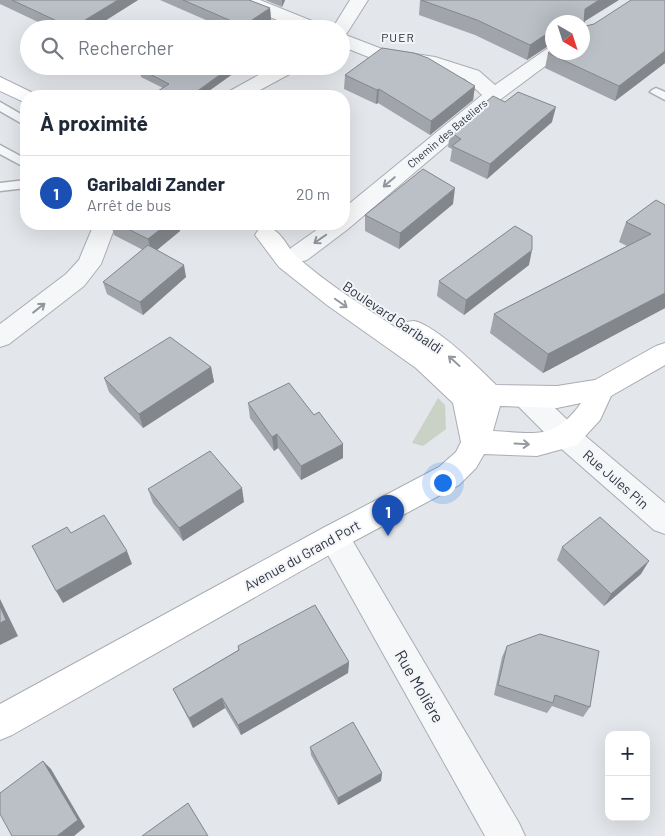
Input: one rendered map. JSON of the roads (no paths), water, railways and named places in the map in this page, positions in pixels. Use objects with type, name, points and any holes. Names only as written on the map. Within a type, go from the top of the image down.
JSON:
[{"type":"main road","points":[[0,83],[20,94]]},
{"type":"main road","points":[[257,230],[287,261],[336,299],[477,397],[557,396],[601,389],[665,353]]},
{"type":"main road","name":"Boulevard Garibaldi","points":[[257,230],[299,254],[452,358],[477,397]]},
{"type":"main road","points":[[477,397],[476,442],[537,445],[567,437],[590,412],[601,389]]},
{"type":"main road","name":"Avenue du Grand Port","points":[[0,723],[334,537],[449,476],[466,460],[476,442]]},
{"type":"street","points":[[244,0],[295,20]]},
{"type":"street","points":[[347,20],[360,0]]},
{"type":"street","points":[[271,10],[274,20]]},
{"type":"street","points":[[350,43],[378,54],[435,63],[472,75],[513,81]]},
{"type":"street","points":[[350,58],[378,54]]},
{"type":"street","name":"Chemin des Bateliers","points":[[350,215],[494,95],[545,59]]},
{"type":"street","points":[[246,90],[273,75]]},
{"type":"street","points":[[472,75],[494,95]]},
{"type":"street","points":[[0,337],[75,280],[90,264],[103,230]]},
{"type":"street","points":[[299,254],[332,230]]},
{"type":"street","name":"Rue Jules Pin","points":[[526,397],[567,437],[665,521]]},
{"type":"street","name":"Rue Molière","points":[[334,537],[506,836]]},
{"type":"lane","points":[[0,106],[20,118]]},
{"type":"lane","points":[[0,149],[20,161]]},
{"type":"lane","points":[[0,186],[20,184]]},
{"type":"place","name":"Garibaldi Zander","points":[[388,536]]},
{"type":"district","name":"PUER","points":[[398,37]]}]
